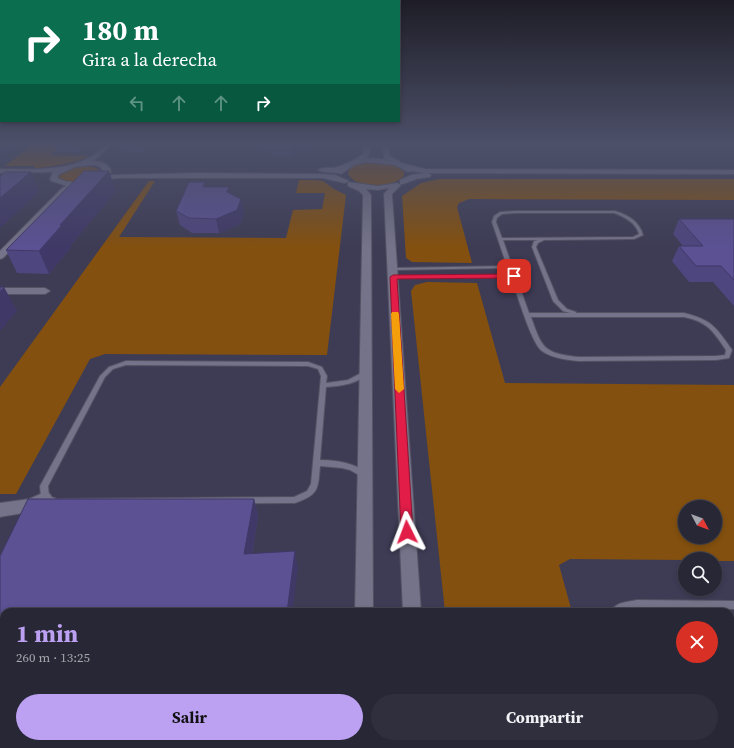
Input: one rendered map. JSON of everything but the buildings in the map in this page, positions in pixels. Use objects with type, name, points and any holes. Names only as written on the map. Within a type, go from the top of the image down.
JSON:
[{"type":"street","points":[[49,178],[54,179],[64,186]]},
{"type":"street","points":[[0,256],[64,186],[101,178]]},
{"type":"street","points":[[335,178],[369,188],[400,183],[412,178]]},
{"type":"street","points":[[343,178],[348,182],[362,188],[367,195],[364,608]]},
{"type":"street","points":[[406,178],[388,194],[412,608]]},
{"type":"street","points":[[0,291],[45,291]]},
{"type":"street","points":[[0,510],[31,505],[45,498]]},
{"type":"lane","points":[[500,239],[634,238],[641,235],[640,230],[630,218],[615,212],[501,212],[495,216],[494,222],[500,239],[512,267],[514,276],[536,339],[544,350],[560,357],[578,359],[728,357],[729,350],[710,323],[697,317],[684,315],[528,315]]},
{"type":"lane","points":[[544,239],[536,242],[534,247],[556,301],[565,310],[580,315]]},
{"type":"lane","points":[[393,273],[512,267]]},
{"type":"lane","points":[[393,273],[514,276]]},
{"type":"lane","points":[[126,363],[308,364],[320,368],[324,376],[323,385],[315,484],[310,493],[295,500],[57,502],[45,498],[44,486],[103,376],[111,368],[126,363]]},
{"type":"lane","points":[[323,385],[346,384],[357,380],[366,372]]},
{"type":"lane","points":[[316,464],[336,463],[352,467],[365,476]]},
{"type":"lane","points":[[621,608],[637,604],[734,605]]},
{"type":"shaded area","points":[[0,178],[734,178],[734,608],[0,608]]},
{"type":"shaded area","points":[[60,178],[87,178],[73,182]]},
{"type":"shaded area","points":[[352,178],[402,178],[392,183],[375,186],[359,183]]},
{"type":"shaded area","points":[[439,179],[734,179],[734,200],[469,199],[459,203],[457,207],[472,263],[412,262],[406,258],[402,196],[421,183]]},
{"type":"shaded area","points":[[299,180],[323,181],[346,195],[327,355],[105,354],[90,359],[16,494],[0,494],[0,387],[149,181],[155,181],[119,237],[286,238],[293,210],[322,209],[325,193],[296,193]]},
{"type":"shaded area","points":[[427,282],[477,283],[505,383],[734,385],[734,561],[722,561],[722,552],[678,552],[678,560],[570,559],[559,565],[571,608],[445,608],[411,291],[415,285]]},
{"type":"slow traffic","points":[[395,314],[399,389]]},
{"type":"route","points":[[407,532],[393,277],[514,276]]}]
